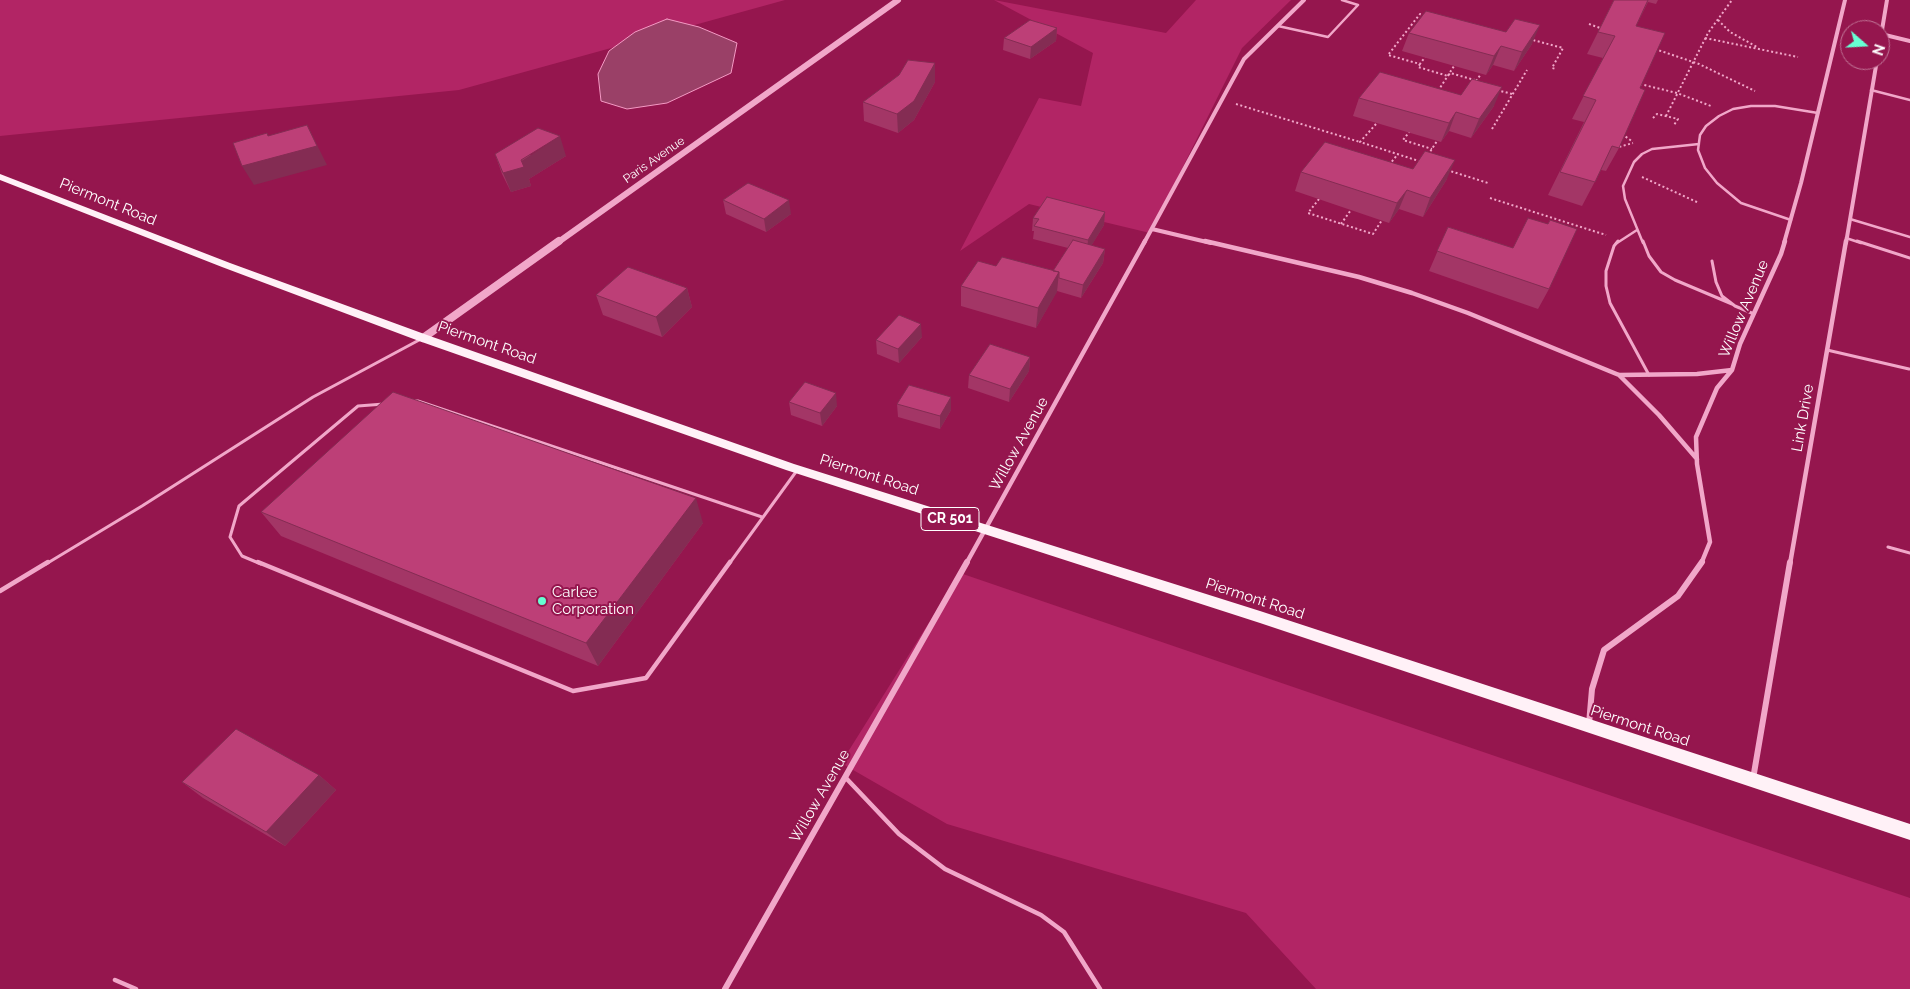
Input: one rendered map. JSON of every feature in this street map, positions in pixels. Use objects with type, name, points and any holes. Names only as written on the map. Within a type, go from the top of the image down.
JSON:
[{"type":"main road","name":"Piermont Road","points":[[0,177],[226,265],[423,338],[798,469],[1260,617],[1910,832]]},
{"type":"street","name":"Paris Avenue","points":[[423,338],[898,0]]},
{"type":"street","name":"Willow Avenue","points":[[725,989],[985,530],[1244,60],[1304,0]]},
{"type":"street","name":"Willow Avenue","points":[[1589,726],[1592,689],[1604,650],[1678,596],[1700,567],[1710,542],[1697,459],[1696,437],[1717,388],[1732,370],[1740,344],[1781,254],[1845,0]]},
{"type":"street","points":[[1883,20],[1887,0]]},
{"type":"street","points":[[1890,36],[1910,41]]},
{"type":"street","name":"Link Drive","points":[[1753,780],[1875,70]]},
{"type":"street","points":[[1152,229],[1359,277],[1412,293],[1468,313],[1619,375],[1659,414],[1697,459]]},
{"type":"street","points":[[1619,375],[1732,370]]},
{"type":"lane","points":[[1278,26],[1328,37],[1358,5],[1342,0]]},
{"type":"lane","points":[[1872,90],[1910,100]]},
{"type":"lane","points":[[1791,220],[1741,203],[1717,183],[1705,168],[1698,150],[1700,136],[1706,126],[1718,116],[1733,109],[1751,106],[1774,106],[1818,113]]},
{"type":"lane","points":[[1699,144],[1652,149],[1642,154],[1634,162],[1623,186],[1625,199],[1649,256],[1661,272],[1675,280],[1754,314]]},
{"type":"lane","points":[[1850,219],[1910,237]]},
{"type":"lane","points":[[1637,230],[1620,239],[1611,252],[1606,271],[1610,303],[1649,375]]},
{"type":"lane","points":[[1846,238],[1910,258]]},
{"type":"lane","points":[[1712,261],[1716,282],[1722,296],[1732,304]]},
{"type":"lane","points":[[0,591],[142,506],[313,397],[423,338]]},
{"type":"lane","points":[[1827,350],[1909,369]]},
{"type":"lane","points":[[409,401],[418,401],[762,518]]},
{"type":"lane","points":[[392,403],[358,406],[239,506],[230,537],[242,556],[573,691],[646,678],[798,469]]},
{"type":"lane","points":[[1888,547],[1910,553]]},
{"type":"lane","points":[[845,777],[899,834],[945,869],[1041,915],[1064,932],[1100,989]]},
{"type":"lane","points":[[115,980],[136,989]]},
{"type":"path","points":[[1666,116],[1705,38],[1732,0]]},
{"type":"path","points":[[1420,64],[1388,55],[1420,14],[1428,16]]},
{"type":"path","points":[[1718,19],[1724,27],[1741,39],[1767,50]]},
{"type":"path","points":[[1589,24],[1602,29],[1600,35]]},
{"type":"path","points":[[1705,38],[1798,57]]},
{"type":"path","points":[[1528,39],[1563,48],[1552,68],[1556,69]]},
{"type":"path","points":[[1653,48],[1694,61],[1760,93]]},
{"type":"path","points":[[1425,57],[1418,67],[1483,83]]},
{"type":"path","points":[[1434,96],[1457,62]]},
{"type":"path","points":[[1492,129],[1527,70]]},
{"type":"path","points":[[1476,81],[1481,74]]},
{"type":"path","points":[[1640,84],[1677,93],[1714,107]]},
{"type":"path","points":[[1496,86],[1494,89],[1512,94]]},
{"type":"path","points":[[1222,100],[1423,162],[1437,141]]},
{"type":"path","points":[[1653,118],[1657,114],[1678,120],[1674,125]]},
{"type":"path","points":[[1360,142],[1376,124]]},
{"type":"path","points":[[1412,128],[1403,140],[1432,149]]},
{"type":"path","points":[[1612,150],[1635,143],[1620,133]]},
{"type":"path","points":[[1386,170],[1398,154]]},
{"type":"path","points":[[1441,168],[1488,183]]},
{"type":"path","points":[[1628,173],[1646,178],[1699,204]]},
{"type":"path","points":[[1490,198],[1620,239]]},
{"type":"path","points":[[1319,199],[1308,213],[1373,234],[1382,220]]},
{"type":"path","points":[[1341,224],[1356,204]]},
{"type":"shaded area","points":[[0,0],[785,0],[459,90],[0,136]]},
{"type":"shaded area","points":[[994,0],[1166,33],[1196,0],[1291,0],[1242,48],[1150,233],[1029,204],[960,251],[1039,98],[1081,106],[1093,53]]},
{"type":"shaded area","points":[[667,19],[699,27],[737,43],[731,73],[667,103],[627,109],[601,101],[598,74],[609,51],[635,32]]},
{"type":"shaded area","points":[[960,573],[1910,898],[1910,989],[1316,989],[1246,913],[947,824],[841,763]]},
{"type":"building","points":[[1614,0],[1648,0],[1636,26],[1665,33],[1640,88],[1645,90],[1619,148],[1612,146],[1595,182],[1560,172],[1596,100],[1583,96],[1615,36],[1598,32]]},
{"type":"building","points":[[1426,11],[1506,32],[1515,19],[1540,25],[1522,52],[1501,46],[1494,56],[1409,33]]},
{"type":"building","points":[[1030,20],[1057,28],[1031,47],[1004,38]]},
{"type":"building","points":[[908,60],[935,63],[914,101],[897,114],[863,102],[899,75]]},
{"type":"building","points":[[1380,72],[1461,95],[1472,79],[1502,87],[1479,119],[1456,112],[1449,123],[1359,98]]},
{"type":"building","points":[[307,125],[317,146],[242,166],[233,143],[267,133],[268,136]]},
{"type":"building","points":[[538,128],[560,136],[521,160],[524,167],[503,173],[495,154]]},
{"type":"building","points":[[1325,142],[1413,169],[1425,151],[1455,160],[1430,198],[1407,190],[1397,203],[1301,172]]},
{"type":"building","points":[[748,183],[789,200],[764,219],[723,200]]},
{"type":"building","points":[[1047,197],[1105,212],[1088,240],[1034,226],[1039,219],[1033,218]]},
{"type":"building","points":[[1528,218],[1548,224],[1550,220],[1577,229],[1549,289],[1437,251],[1448,227],[1513,248]]},
{"type":"building","points":[[1073,240],[1105,249],[1083,285],[1059,278],[1059,272],[1053,271]]},
{"type":"building","points":[[1002,257],[1059,272],[1038,308],[961,286],[978,261],[996,266]]},
{"type":"building","points":[[628,267],[687,288],[656,317],[596,295]]},
{"type":"building","points":[[899,315],[921,324],[898,349],[876,340]]},
{"type":"building","points":[[990,344],[1030,357],[1010,389],[969,375]]},
{"type":"building","points":[[805,382],[836,393],[820,413],[789,402]]},
{"type":"building","points":[[909,385],[951,397],[940,416],[897,404]]},
{"type":"building","name":"Carlee Corporation","points":[[393,392],[696,498],[586,643],[261,512]]},
{"type":"building","points":[[236,729],[319,775],[266,832],[182,782]]},
{"type":"place","name":"Carlee Corporation","points":[[542,601]]}]
